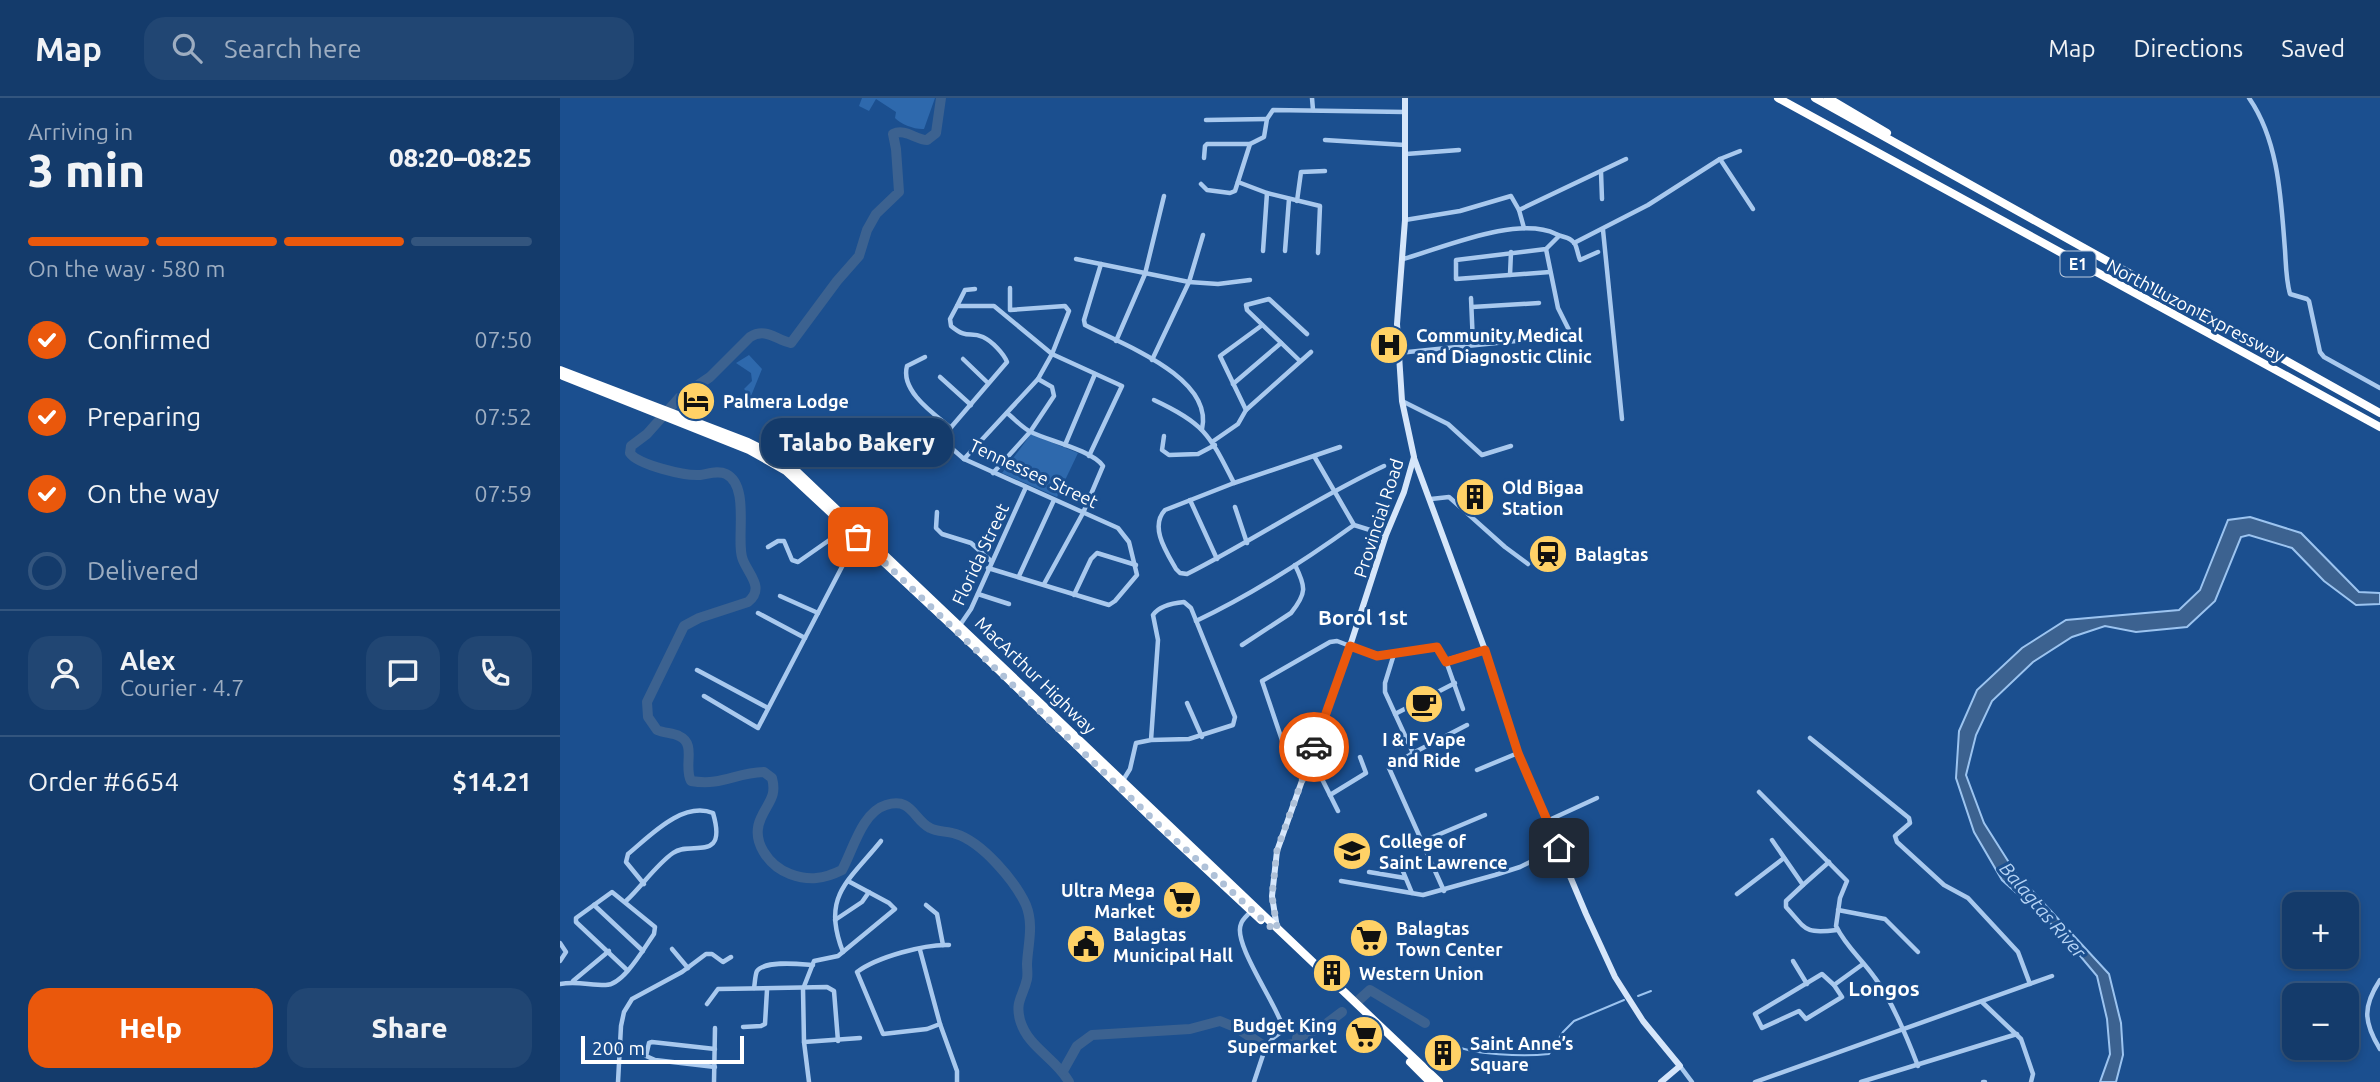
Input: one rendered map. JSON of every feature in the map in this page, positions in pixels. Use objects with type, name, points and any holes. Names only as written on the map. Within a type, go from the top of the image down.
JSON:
[{"type":"highway","name":"North Luzon Expressway","points":[[1778,98],[2380,428]]},
{"type":"highway","name":"North Luzon Expressway","points":[[1815,98],[2380,413]]},
{"type":"highway","points":[[1828,98],[1882,129],[1915,154]]},
{"type":"highway","name":"MacArthur Highway","points":[[560,370],[667,415],[748,442],[778,457],[805,478],[958,628],[1439,1082]]},
{"type":"highway","name":"MacArthur Highway","points":[[560,375],[649,407]]},
{"type":"highway","name":"MacArthur Highway","points":[[1355,1005],[1430,1082]]},
{"type":"main road","name":"Provincial Road","points":[[1276,929],[1272,896],[1277,850],[1414,457],[1402,401],[1398,353],[1398,302],[1405,220],[1405,98]]},
{"type":"main road","points":[[1414,457],[1485,650],[1518,753],[1546,821],[1615,977],[1643,1021],[1680,1066],[1661,1082]]},
{"type":"main road","points":[[1350,646],[1377,656],[1437,647],[1446,662],[1485,650]]},
{"type":"street","points":[[1312,98],[1313,110]]},
{"type":"street","points":[[2249,98],[2259,113],[2281,197],[2290,294],[2309,302],[2320,352],[2380,388]]},
{"type":"street","points":[[1204,158],[1207,144],[1250,144],[1264,138],[1267,119],[1273,110],[1405,112]]},
{"type":"street","points":[[1206,120],[1267,119]]},
{"type":"street","points":[[1325,140],[1406,145]]},
{"type":"street","points":[[1201,184],[1207,190],[1230,193],[1234,191],[1250,144]]},
{"type":"street","points":[[1406,154],[1459,150]]},
{"type":"street","points":[[1574,243],[1648,205],[1720,159],[1741,151]]},
{"type":"street","points":[[1519,210],[1626,159]]},
{"type":"street","points":[[1720,159],[1753,209]]},
{"type":"street","points":[[1297,201],[1301,172],[1325,171]]},
{"type":"street","points":[[1601,171],[1602,199]]},
{"type":"street","points":[[1238,182],[1267,193],[1320,206],[1318,253]]},
{"type":"street","points":[[1262,251],[1267,193]]},
{"type":"street","points":[[1116,341],[1145,274],[1164,196]]},
{"type":"street","points":[[1405,220],[1460,211],[1511,196],[1519,210],[1524,228]]},
{"type":"street","points":[[1285,251],[1289,199]]},
{"type":"street","points":[[1403,259],[1451,243],[1524,228],[1550,230],[1559,236],[1568,237],[1574,243],[1580,260],[1598,252]]},
{"type":"street","points":[[1602,229],[1622,419]]},
{"type":"street","points":[[1152,360],[1189,282],[1203,235]]},
{"type":"street","points":[[1550,272],[1456,279],[1456,260],[1546,248],[1559,236]]},
{"type":"street","points":[[1546,248],[1558,308],[1569,330]]},
{"type":"street","points":[[1510,275],[1511,252]]},
{"type":"street","points":[[1076,259],[1189,282],[1218,285],[1250,280]]},
{"type":"street","points":[[1101,264],[1084,323],[1176,373],[1202,405],[1205,417],[1202,429]]},
{"type":"street","points":[[1010,288],[1010,310]]},
{"type":"street","points":[[975,289],[965,289],[957,306],[991,305],[1052,354],[1122,386],[1089,456]]},
{"type":"street","points":[[1471,298],[1473,344]]},
{"type":"street","points":[[1300,362],[1261,326],[1246,307],[1248,303],[1269,299],[1307,334]]},
{"type":"street","points":[[1472,307],[1539,303]]},
{"type":"street","name":"Tennessee Street","points":[[957,306],[950,319],[951,326],[962,334],[985,338],[1006,359],[1006,366],[988,383],[942,439],[964,459],[993,474],[1118,528],[1125,534],[1136,565]]},
{"type":"street","points":[[964,459],[1038,379],[1052,354],[1069,308],[1065,306],[1010,310],[1005,315]]},
{"type":"street","points":[[1246,410],[1220,356],[1261,326]]},
{"type":"street","points":[[1398,353],[1545,338]]},
{"type":"street","points":[[1233,384],[1281,344]]},
{"type":"street","points":[[1164,436],[1162,450],[1169,455],[1198,454],[1238,424],[1246,410],[1311,352]]},
{"type":"street","points":[[925,357],[905,368],[907,379],[912,390],[928,409],[951,428]]},
{"type":"street","points":[[964,359],[988,383]]},
{"type":"street","points":[[1065,445],[1095,374]]},
{"type":"street","points":[[940,377],[971,405]]},
{"type":"street","points":[[993,474],[1030,432],[1054,397],[1052,387],[1038,379]]},
{"type":"street","points":[[1154,400],[1187,415],[1202,429],[1214,443],[1234,483]]},
{"type":"street","points":[[1402,401],[1448,424],[1482,455],[1511,446]]},
{"type":"street","points":[[1007,413],[1030,432],[1102,462],[1103,466],[1083,513],[1044,584]]},
{"type":"street","points":[[926,423],[942,439]]},
{"type":"street","points":[[1340,446],[1165,510],[1160,515],[1159,533],[1176,569],[1184,575],[1217,559],[1332,491],[1384,466]]},
{"type":"street","points":[[1314,456],[1354,525],[1387,535]]},
{"type":"street","name":"Florida Street","points":[[958,628],[978,594],[1026,487]]},
{"type":"street","points":[[1431,499],[1449,497],[1528,564]]},
{"type":"street","points":[[1019,576],[1054,500]]},
{"type":"street","points":[[1190,500],[1217,559]]},
{"type":"street","points":[[1235,507],[1247,543]]},
{"type":"street","points":[[937,512],[936,525],[942,534],[971,543],[991,561]]},
{"type":"street","points":[[768,547],[778,541],[784,541],[792,560],[798,562],[850,525]]},
{"type":"street","points":[[1196,621],[1223,608],[1294,565],[1354,525]]},
{"type":"street","points":[[704,696],[758,728],[860,534]]},
{"type":"street","points":[[988,568],[1074,595],[1111,604],[1136,578],[1136,565],[1094,554],[1074,595]]},
{"type":"street","points":[[1242,645],[1291,613],[1295,607],[1304,586],[1294,565]]},
{"type":"street","points":[[978,594],[1009,604]]},
{"type":"street","points":[[780,596],[818,613]]},
{"type":"street","points":[[1121,783],[1130,768],[1136,743],[1202,737],[1233,725],[1235,717],[1191,608],[1184,602],[1168,605],[1153,615],[1158,640],[1151,740]]},
{"type":"street","points":[[758,614],[804,638]]},
{"type":"street","points":[[1338,811],[1319,773],[1309,762],[1284,746],[1262,681],[1330,642],[1337,641],[1350,646]]},
{"type":"street","points":[[1394,654],[1384,688],[1413,753]]},
{"type":"street","points":[[1446,662],[1463,709]]},
{"type":"street","points":[[697,670],[768,708]]},
{"type":"street","points":[[1395,714],[1455,683]]},
{"type":"street","points":[[1187,703],[1202,737]]},
{"type":"street","points":[[1444,891],[1390,771],[1391,765],[1467,725]]},
{"type":"street","points":[[1811,738],[1909,818],[1910,823],[1895,836],[1897,842],[1944,885],[1968,898],[2018,953],[2030,984]]},
{"type":"street","points":[[1478,770],[1518,753]]},
{"type":"street","points":[[1331,795],[1366,773],[1360,757]]},
{"type":"street","points":[[1759,792],[1847,883],[1840,898],[1835,923],[1837,930],[1886,994],[1917,1066]]},
{"type":"street","points":[[1546,821],[1597,798]]},
{"type":"street","points":[[626,901],[644,884],[675,851],[684,848],[704,849],[710,845],[716,832],[713,813],[704,811],[679,816],[626,856],[626,862],[644,884]]},
{"type":"street","points":[[1421,842],[1485,815]]},
{"type":"street","points":[[1772,840],[1803,885]]},
{"type":"street","points":[[843,952],[834,920],[837,897],[881,841]]},
{"type":"street","points":[[1341,881],[1423,895],[1520,867],[1559,848]]},
{"type":"street","points":[[1737,894],[1784,859]]},
{"type":"street","points":[[1829,862],[1786,901],[1786,907],[1811,932],[1837,930]]},
{"type":"street","points":[[1402,869],[1413,894]]},
{"type":"street","points":[[1369,872],[1405,878]]},
{"type":"street","points":[[809,1082],[804,1042],[803,989],[813,965],[816,959],[835,958],[895,909],[848,881]]},
{"type":"street","points":[[560,984],[572,981],[607,986],[620,981],[654,934],[655,927],[612,892],[576,918],[576,922],[627,970]]},
{"type":"street","points":[[834,920],[862,902],[869,892]]},
{"type":"street","points":[[594,905],[643,951]]},
{"type":"street","points":[[926,905],[937,914],[943,945]]},
{"type":"street","points":[[1253,909],[1241,923],[1240,932],[1252,966],[1271,998],[1283,1030],[1265,1049],[1254,1082]]},
{"type":"street","points":[[1838,910],[1885,919],[1918,953]]},
{"type":"street","points":[[560,943],[566,952],[560,961]]},
{"type":"street","points":[[940,1024],[927,1029],[883,1034],[857,972],[909,950],[950,946]]},
{"type":"street","points":[[672,949],[688,968]]},
{"type":"street","points":[[920,950],[940,1024],[954,1059],[957,1082]]},
{"type":"street","points":[[572,981],[609,951]]},
{"type":"street","points":[[618,1082],[621,1026],[624,1012],[632,999],[688,968],[709,953],[723,962],[731,957]]},
{"type":"street","points":[[1793,961],[1807,984]]},
{"type":"street","points":[[754,988],[757,971],[762,967],[770,964],[813,965]]},
{"type":"street","points":[[1834,985],[1863,964]]},
{"type":"street","points":[[1822,974],[1842,997],[1806,1019],[1799,1011],[1762,1028],[1755,1014],[1807,984],[1822,974]]},
{"type":"street","points":[[1755,1082],[2052,976]]},
{"type":"street","points":[[2380,980],[2368,1005],[2366,1021],[2371,1036],[2380,1049]]},
{"type":"street","points":[[707,1003],[720,988],[832,988],[838,1041]]},
{"type":"street","points":[[743,1027],[765,1024],[767,990]]},
{"type":"street","points":[[1982,1002],[2017,1034],[2024,1044],[2033,1074],[2031,1082]]},
{"type":"street","points":[[714,1082],[715,1028]]},
{"type":"street","points":[[1861,1082],[2017,1034]]},
{"type":"street","points":[[804,1042],[860,1038]]},
{"type":"street","points":[[715,1049],[652,1042],[649,1043],[646,1056],[655,1060],[715,1067]]},
{"type":"street","points":[[1680,1066],[1692,1082]]},
{"type":"shaded area","points":[[862,98],[935,98],[924,129],[921,129],[913,128],[895,118],[896,112],[876,99],[869,111],[859,106]]},
{"type":"shaded area","points":[[749,355],[762,369],[751,396],[744,389],[752,381],[751,373],[736,363]]},
{"type":"shaded area","points":[[1031,434],[1078,453],[1057,497],[1002,473]]},
{"type":"water","name":"Balagtas River","points":[[2250,517],[2301,533],[2359,592],[2380,593],[2380,604],[2356,605],[2324,581],[2292,548],[2249,535],[2241,537],[2215,601],[2187,627],[2136,632],[2105,626],[2072,637],[2033,662],[1992,701],[1976,735],[1966,775],[1984,823],[2015,872],[2109,974],[2121,1023],[2123,1055],[2116,1082],[2100,1082],[2110,1054],[2107,1019],[2097,976],[2061,933],[2002,880],[1974,832],[1956,778],[1959,731],[1977,690],[2022,648],[2066,620],[2179,610],[2200,590],[2228,520]]},
{"type":"waterway","points":[[941,98],[936,133],[927,140],[902,132],[893,134],[899,192],[876,214],[867,230],[859,256],[791,343],[761,333],[750,337],[710,377],[679,398],[647,434],[631,446],[630,453],[642,462],[693,475],[723,473],[734,480],[740,502],[741,552],[755,587],[753,597],[748,602],[699,618],[684,626],[647,702],[648,717],[657,730],[677,735],[687,744],[691,781],[712,782],[764,772],[772,778],[773,795],[761,818],[758,835],[769,859],[790,874],[816,878],[842,870],[864,823],[878,809],[895,803],[907,806],[930,828],[966,838],[987,854],[1014,885],[1028,912],[1030,927],[1027,977],[1019,1003],[1020,1020],[1029,1038],[1069,1082]]},
{"type":"waterway","points":[[1359,1000],[1370,990],[1425,1023]]},
{"type":"waterway","points":[[1638,996],[1651,991]]},
{"type":"waterway","points":[[1450,1044],[1472,1051],[1499,1054],[1549,1054],[1563,1032],[1574,1021],[1624,1000]]},
{"type":"waterway","points":[[1063,1071],[1077,1046],[1092,1035],[1190,1029],[1220,1021],[1237,1028],[1267,1048],[1300,1043],[1297,1038],[1322,1027],[1342,1012]]},
{"type":"way so far","points":[[858,537],[1159,825],[1275,931],[1277,927],[1272,896],[1277,850],[1314,747]]},
{"type":"place","name":"Community Medical and Diagnostic Clinic","points":[[1389,345]]},
{"type":"place","name":"Palmera Lodge","points":[[696,401]]},
{"type":"place","name":"Old Bigaa Station","points":[[1475,497]]},
{"type":"place","name":"Talabo Bakery","points":[[858,537]]},
{"type":"place","name":"Balagtas","points":[[1548,554]]},
{"type":"place","name":"I & F Vape and Ride","points":[[1424,704]]},
{"type":"place","name":"College of Saint Lawrence","points":[[1352,851]]},
{"type":"place","name":"Ultra Mega Market","points":[[1182,900]]},
{"type":"place","name":"Balagtas Town Center","points":[[1369,938]]},
{"type":"place","name":"Balagtas Municipal Hall","points":[[1086,944]]},
{"type":"place","name":"Western Union","points":[[1332,973]]},
{"type":"place","name":"Budget King Supermarket","points":[[1364,1035]]},
{"type":"place","name":"Saint Anne’s Square","points":[[1443,1053]]},
{"type":"district","name":"Borol 1st","points":[[1363,617]]},
{"type":"district","name":"Longos","points":[[1884,988]]},
{"type":"route","points":[[1314,747],[1350,646],[1368,655],[1377,656],[1437,647],[1446,662],[1485,650],[1518,753],[1559,848]]}]
